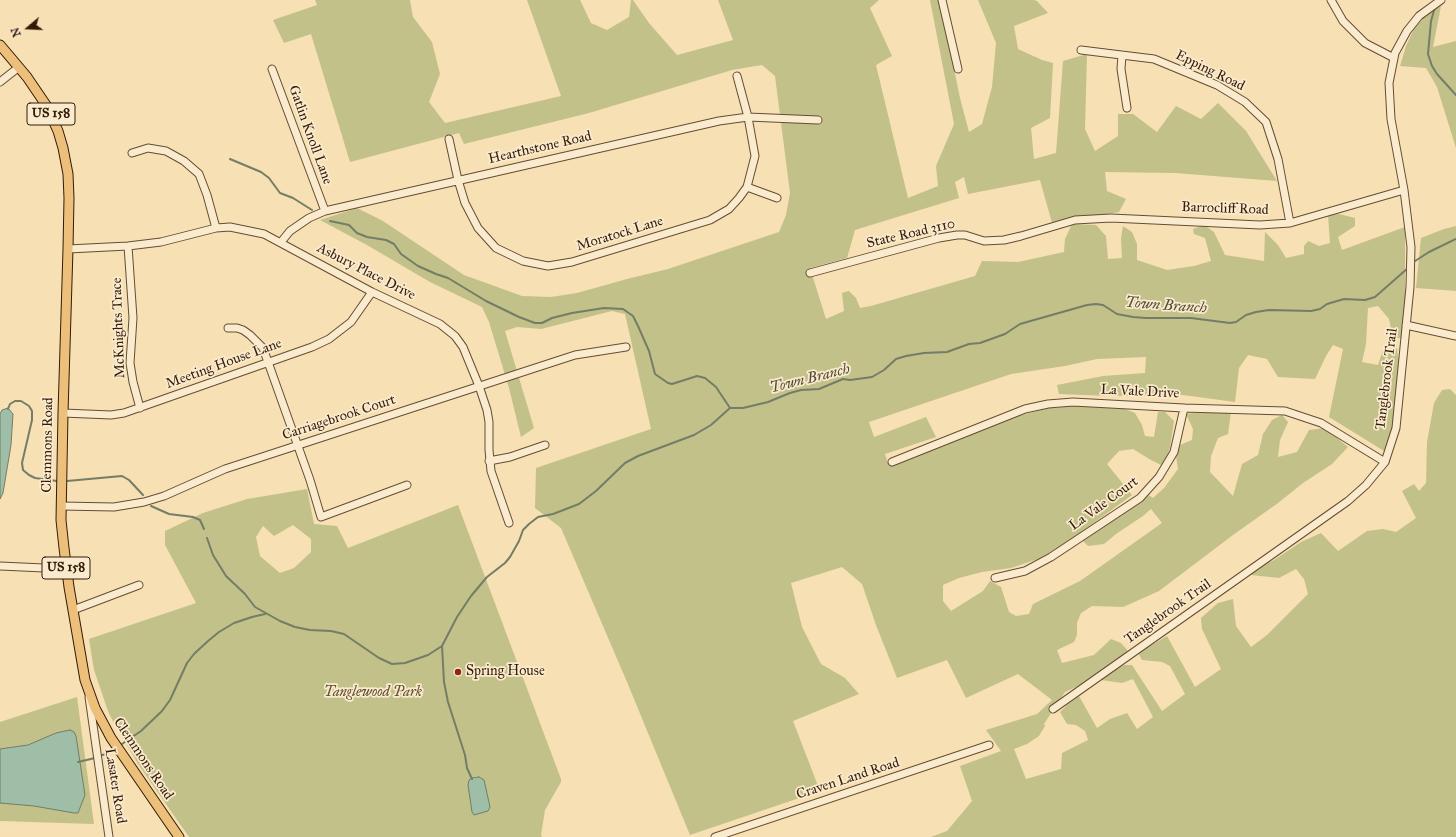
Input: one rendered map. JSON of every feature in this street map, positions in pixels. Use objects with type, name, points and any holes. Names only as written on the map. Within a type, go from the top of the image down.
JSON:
[{"type":"main road","name":"Clemmons Road","points":[[0,45],[19,67],[46,105],[58,131],[63,148],[69,184],[61,506],[66,568],[80,656],[88,692],[111,738],[179,837]]},
{"type":"street","points":[[942,0],[958,69]]},
{"type":"street","points":[[1331,0],[1343,21],[1365,44],[1394,58]]},
{"type":"street","name":"Tanglebrook Trail","points":[[1054,709],[1348,501],[1366,485],[1385,462],[1396,428],[1410,287],[1411,247],[1404,190],[1391,119],[1389,83],[1395,53],[1413,22],[1441,0]]},
{"type":"street","name":"Epping Road","points":[[1081,50],[1154,58],[1217,85],[1245,102],[1266,122],[1278,159],[1290,223]]},
{"type":"street","points":[[1122,55],[1121,69],[1127,108]]},
{"type":"street","points":[[0,82],[19,67]]},
{"type":"street","name":"Gatlin Knoll Lane","points":[[272,69],[325,211]]},
{"type":"street","name":"Moratock Lane","points":[[449,139],[458,180],[465,203],[478,228],[496,248],[523,261],[548,266],[572,262],[710,220],[729,209],[747,187],[755,156],[748,117],[737,76]]},
{"type":"street","name":"Hearthstone Road","points":[[281,242],[290,231],[309,218],[325,211],[458,180],[719,121],[748,117],[818,120]]},
{"type":"street","points":[[132,153],[148,148],[166,151],[184,161],[199,174],[207,195],[216,228]]},
{"type":"street","points":[[747,187],[777,198]]},
{"type":"street","name":"Barrocliff Road","points":[[1041,230],[1075,220],[1111,218],[1260,225],[1290,223],[1404,190]]},
{"type":"street","name":"Asbury Place Drive","points":[[68,249],[128,246],[161,242],[216,228],[230,227],[264,234],[372,292],[440,324],[455,336],[463,347],[479,386],[487,410],[489,422],[489,461],[494,481],[509,523]]},
{"type":"street","name":"State Road 3110","points":[[810,273],[939,238],[957,235],[984,241],[1004,240],[1041,230]]},
{"type":"street","name":"McKnights Trace","points":[[128,246],[133,318],[130,363],[140,408]]},
{"type":"street","name":"Meeting House Lane","points":[[63,414],[111,415],[124,413],[312,347],[329,339],[351,322],[372,292]]},
{"type":"street","points":[[1406,325],[1456,336]]},
{"type":"street","points":[[228,328],[243,330],[263,348],[296,445],[310,480],[321,517],[407,485]]},
{"type":"street","name":"Carriagebrook Court","points":[[61,506],[114,507],[144,502],[164,496],[225,469],[575,355],[626,347]]},
{"type":"street","name":"La Vale Drive","points":[[892,462],[1025,409],[1048,404],[1073,402],[1184,408],[1285,411],[1321,423],[1385,462]]},
{"type":"street","name":"La Vale Court","points":[[995,578],[1025,571],[1051,557],[1140,498],[1160,476],[1174,452],[1184,408]]},
{"type":"street","points":[[489,461],[510,457],[545,445]]},
{"type":"street","points":[[0,566],[66,568]]},
{"type":"street","points":[[73,610],[139,585]]},
{"type":"street","name":"Lasater Road","points":[[88,692],[109,837]]},
{"type":"street","name":"Craven Land Road","points":[[715,837],[989,745]]},
{"type":"green space","points":[[315,0],[410,0],[413,17],[432,42],[440,74],[429,102],[445,123],[561,96],[527,0],[580,0],[591,23],[607,30],[629,17],[631,0],[633,0],[649,23],[677,55],[733,40],[718,0],[879,0],[870,8],[892,56],[876,65],[908,198],[938,186],[936,166],[954,124],[930,0],[940,0],[960,98],[969,132],[982,124],[992,87],[996,43],[978,0],[1034,0],[1037,1],[1048,13],[1014,26],[1018,49],[1042,60],[1053,63],[1050,118],[1031,128],[1034,159],[1056,153],[1063,61],[1087,54],[1085,129],[1095,151],[1118,136],[1118,114],[1133,114],[1157,132],[1176,106],[1201,119],[1218,103],[1246,131],[1277,181],[1175,173],[1105,172],[1107,191],[1126,199],[1119,212],[1052,223],[1040,180],[968,194],[964,177],[955,182],[959,198],[855,230],[847,258],[810,268],[826,319],[844,311],[842,293],[849,291],[856,298],[860,308],[975,276],[982,261],[1018,262],[1064,252],[1065,239],[1072,224],[1096,225],[1106,236],[1108,259],[1122,258],[1121,238],[1123,226],[1132,232],[1137,244],[1137,260],[1167,270],[1194,266],[1211,261],[1205,238],[1194,234],[1193,229],[1204,225],[1214,232],[1225,255],[1264,261],[1265,232],[1278,245],[1286,258],[1304,254],[1304,246],[1308,241],[1319,246],[1330,243],[1328,215],[1339,214],[1355,218],[1355,226],[1338,237],[1342,250],[1405,227],[1405,314],[1401,338],[1393,338],[1389,319],[1378,306],[1368,308],[1366,344],[1362,362],[1378,365],[1383,350],[1397,348],[1399,365],[1393,428],[1384,451],[1329,417],[1343,349],[1333,345],[1315,379],[1278,377],[1267,359],[1248,355],[1239,368],[1235,402],[1183,395],[1110,396],[1059,394],[1057,385],[1103,376],[1145,373],[1146,357],[1097,359],[1065,366],[1011,374],[869,422],[874,437],[926,417],[936,437],[885,454],[889,466],[1011,418],[1049,408],[1074,406],[1125,409],[1135,413],[1142,425],[1145,436],[1154,437],[1158,412],[1165,412],[1174,421],[1170,448],[1163,466],[1133,449],[1119,451],[1107,464],[1132,495],[1069,541],[1038,559],[1011,568],[982,572],[959,578],[943,585],[943,601],[951,611],[983,591],[990,581],[1001,587],[1009,612],[1016,616],[1029,614],[1033,604],[1080,581],[1162,523],[1151,509],[1104,544],[1088,546],[1082,540],[1146,493],[1153,498],[1164,488],[1178,469],[1176,456],[1180,445],[1192,440],[1193,429],[1186,414],[1208,411],[1231,412],[1228,434],[1218,438],[1211,456],[1210,472],[1233,496],[1242,464],[1258,455],[1263,434],[1272,420],[1282,415],[1288,422],[1280,440],[1278,457],[1297,452],[1309,430],[1325,428],[1348,447],[1332,464],[1303,483],[1159,591],[1123,607],[1092,606],[1081,613],[1077,623],[1077,635],[1074,642],[1057,650],[1062,663],[1094,655],[1111,639],[1121,643],[1128,651],[1087,682],[1065,692],[1044,724],[1045,726],[1039,736],[1027,744],[1014,749],[1026,779],[1061,769],[1062,753],[1088,740],[1085,731],[1076,725],[1067,724],[1060,712],[1079,696],[1097,728],[1110,719],[1127,713],[1137,729],[1153,717],[1133,679],[1122,683],[1101,680],[1111,672],[1124,665],[1132,665],[1162,711],[1185,694],[1170,666],[1162,662],[1142,660],[1138,653],[1167,636],[1195,687],[1221,669],[1202,629],[1201,618],[1218,603],[1233,599],[1236,626],[1251,647],[1267,635],[1308,594],[1304,579],[1296,569],[1279,578],[1251,575],[1257,568],[1274,560],[1301,542],[1321,533],[1338,551],[1367,531],[1383,529],[1396,532],[1416,518],[1402,491],[1414,484],[1419,491],[1426,483],[1427,442],[1434,403],[1442,390],[1450,389],[1456,395],[1456,837],[931,837],[947,831],[972,801],[960,766],[1001,751],[986,730],[1037,714],[1052,700],[1018,674],[966,698],[947,660],[897,678],[862,584],[842,567],[791,583],[802,627],[821,664],[845,678],[859,694],[793,721],[820,791],[690,835],[561,528],[535,508],[536,468],[651,429],[625,314],[612,311],[541,329],[517,327],[505,331],[534,428],[521,437],[509,388],[489,322],[482,307],[430,282],[367,245],[320,220],[357,208],[383,221],[464,275],[522,296],[551,297],[577,293],[668,269],[779,232],[786,215],[790,193],[775,76],[762,65],[732,70],[589,113],[464,144],[459,133],[350,162],[311,34],[284,43],[273,20],[317,5]]},
{"type":"green space","points":[[1441,6],[1433,47],[1456,41],[1456,148],[1437,87],[1426,68],[1400,66],[1406,46],[1414,29],[1426,15]]},
{"type":"green space","points":[[1456,226],[1456,291],[1416,288],[1421,238]]},
{"type":"green space","name":"Tanglewood Park","points":[[307,489],[314,524],[337,526],[348,548],[458,505],[561,779],[561,782],[545,810],[541,835],[542,837],[189,837],[138,764],[109,714],[94,670],[89,639],[196,603],[165,545],[165,531],[203,513],[247,499]],"holes":[[[293,525],[311,539],[311,552],[294,568],[280,573],[260,556],[256,537],[263,526],[274,536]]]},
{"type":"green space","points":[[77,697],[94,824],[0,821],[0,722]]},
{"type":"shaded area","points":[[8,408],[13,414],[11,445],[3,493],[0,499],[0,414],[2,410]]},
{"type":"shaded area","points":[[70,730],[74,732],[76,736],[85,795],[78,813],[34,806],[0,803],[0,749],[28,745],[56,733]]},
{"type":"shaded area","points":[[479,777],[484,780],[490,807],[488,811],[474,815],[472,812],[468,785],[469,780]]},
{"type":"waterway","points":[[1435,7],[1431,21],[1428,54],[1432,66],[1437,74],[1456,95]]},
{"type":"waterway","points":[[230,159],[261,172],[269,178],[280,193],[293,198],[312,210]]},
{"type":"waterway","points":[[330,221],[349,225],[357,233],[367,237],[386,240],[394,244],[401,254],[418,266],[448,278],[486,301],[535,323],[542,323],[552,318],[572,313],[604,308],[623,309],[633,316],[638,326],[649,351],[655,374],[672,384],[697,376],[705,378],[716,387],[730,408]]},
{"type":"waterway","name":"Town Branch","points":[[1412,263],[1429,252],[1456,239]]},
{"type":"waterway","name":"Town Branch","points":[[207,538],[213,555],[226,576],[245,594],[255,607],[280,621],[295,627],[344,634],[379,658],[392,664],[405,663],[428,655],[442,646],[457,617],[471,596],[487,577],[505,563],[510,557],[523,530],[529,524],[538,517],[553,514],[579,504],[596,491],[625,463],[638,456],[694,435],[711,425],[730,408],[743,408],[768,402],[801,390],[819,389],[843,379],[850,380],[872,377],[884,370],[896,359],[924,353],[947,352],[969,344],[980,343],[1005,334],[1020,324],[1087,305],[1103,305],[1117,314],[1133,317],[1191,318],[1230,323],[1236,322],[1246,315],[1256,312],[1269,310],[1311,311],[1344,299],[1365,300],[1375,297],[1408,268]]},
{"type":"waterway","points":[[8,409],[10,404],[15,401],[21,401],[29,406],[32,411],[32,420],[22,463],[23,470],[35,478],[57,481]]},
{"type":"waterway","points":[[67,481],[122,476],[129,480],[143,495]]},
{"type":"waterway","points":[[151,506],[169,514],[193,517],[200,520],[204,529]]},
{"type":"waterway","points":[[122,744],[141,731],[162,711],[170,700],[187,663],[208,641],[234,623],[265,614]]},
{"type":"waterway","points":[[442,646],[444,682],[448,702],[465,755],[467,768],[472,779]]},
{"type":"waterway","points":[[99,756],[109,753]]},
{"type":"waterway","points":[[78,762],[95,758]]},
{"type":"place","name":"Spring House","points":[[458,672]]}]
